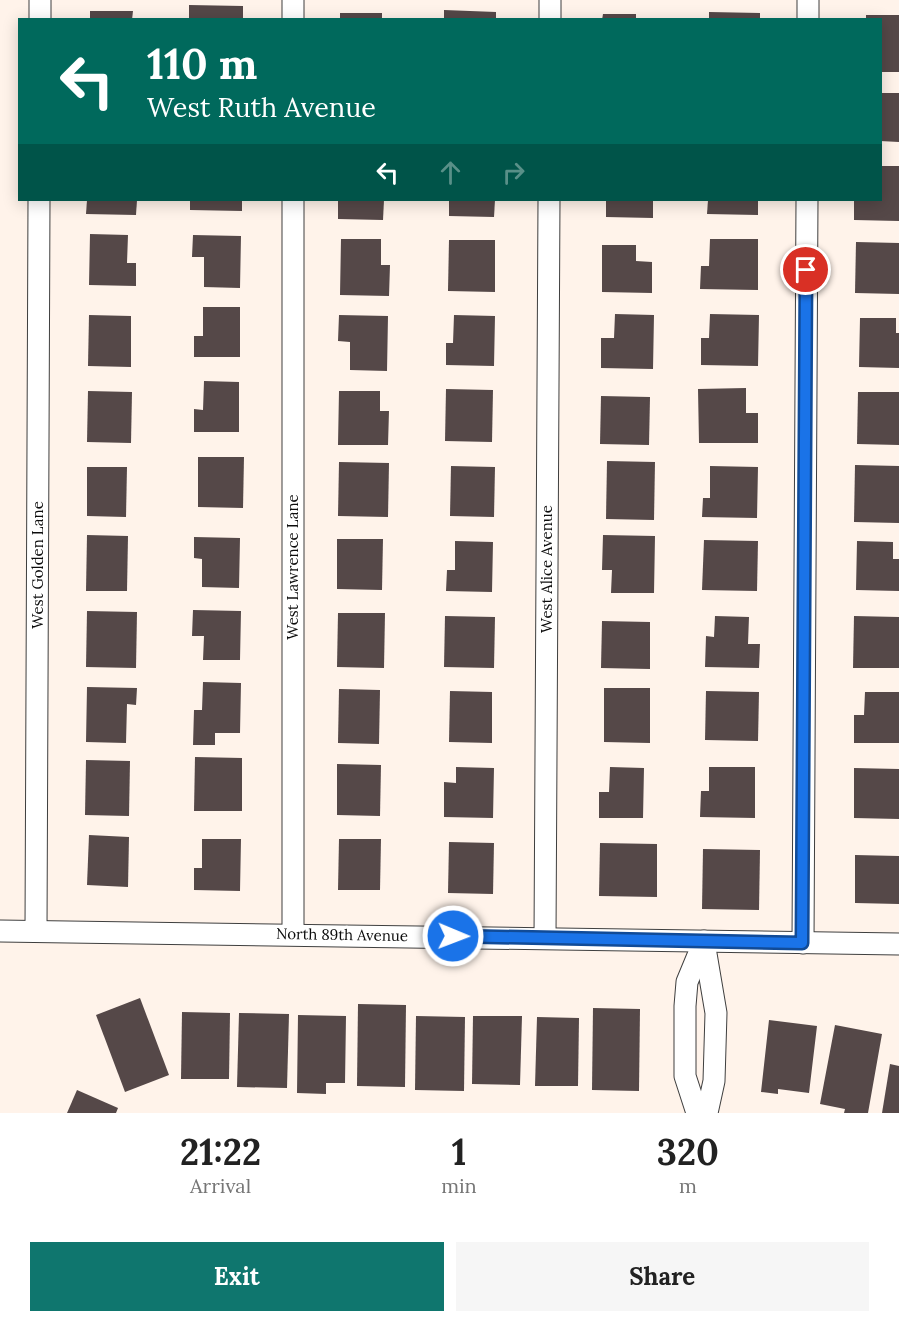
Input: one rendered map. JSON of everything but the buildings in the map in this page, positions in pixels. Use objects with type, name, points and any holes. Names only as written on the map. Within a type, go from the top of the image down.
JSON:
[{"type":"street","points":[[40,0],[40,18]]},
{"type":"street","points":[[293,0],[293,18]]},
{"type":"street","points":[[550,0],[550,18]]},
{"type":"street","points":[[808,0],[808,18]]},
{"type":"street","name":"West Golden Lane","points":[[36,931],[39,201]]},
{"type":"street","name":"West Lawrence Lane","points":[[293,201],[293,934]]},
{"type":"street","name":"West Alice Avenue","points":[[545,938],[549,201]]},
{"type":"street","points":[[802,943],[807,201]]},
{"type":"street","name":"North 89th Avenue","points":[[0,931],[899,944]]},
{"type":"street","points":[[697,1113],[685,1076],[687,982],[704,941]]},
{"type":"street","points":[[704,941],[713,990],[715,1043],[714,1081],[707,1113]]},
{"type":"street","points":[[685,1043],[715,1043]]},
{"type":"route","points":[[453,936],[802,943],[806,270]]}]
